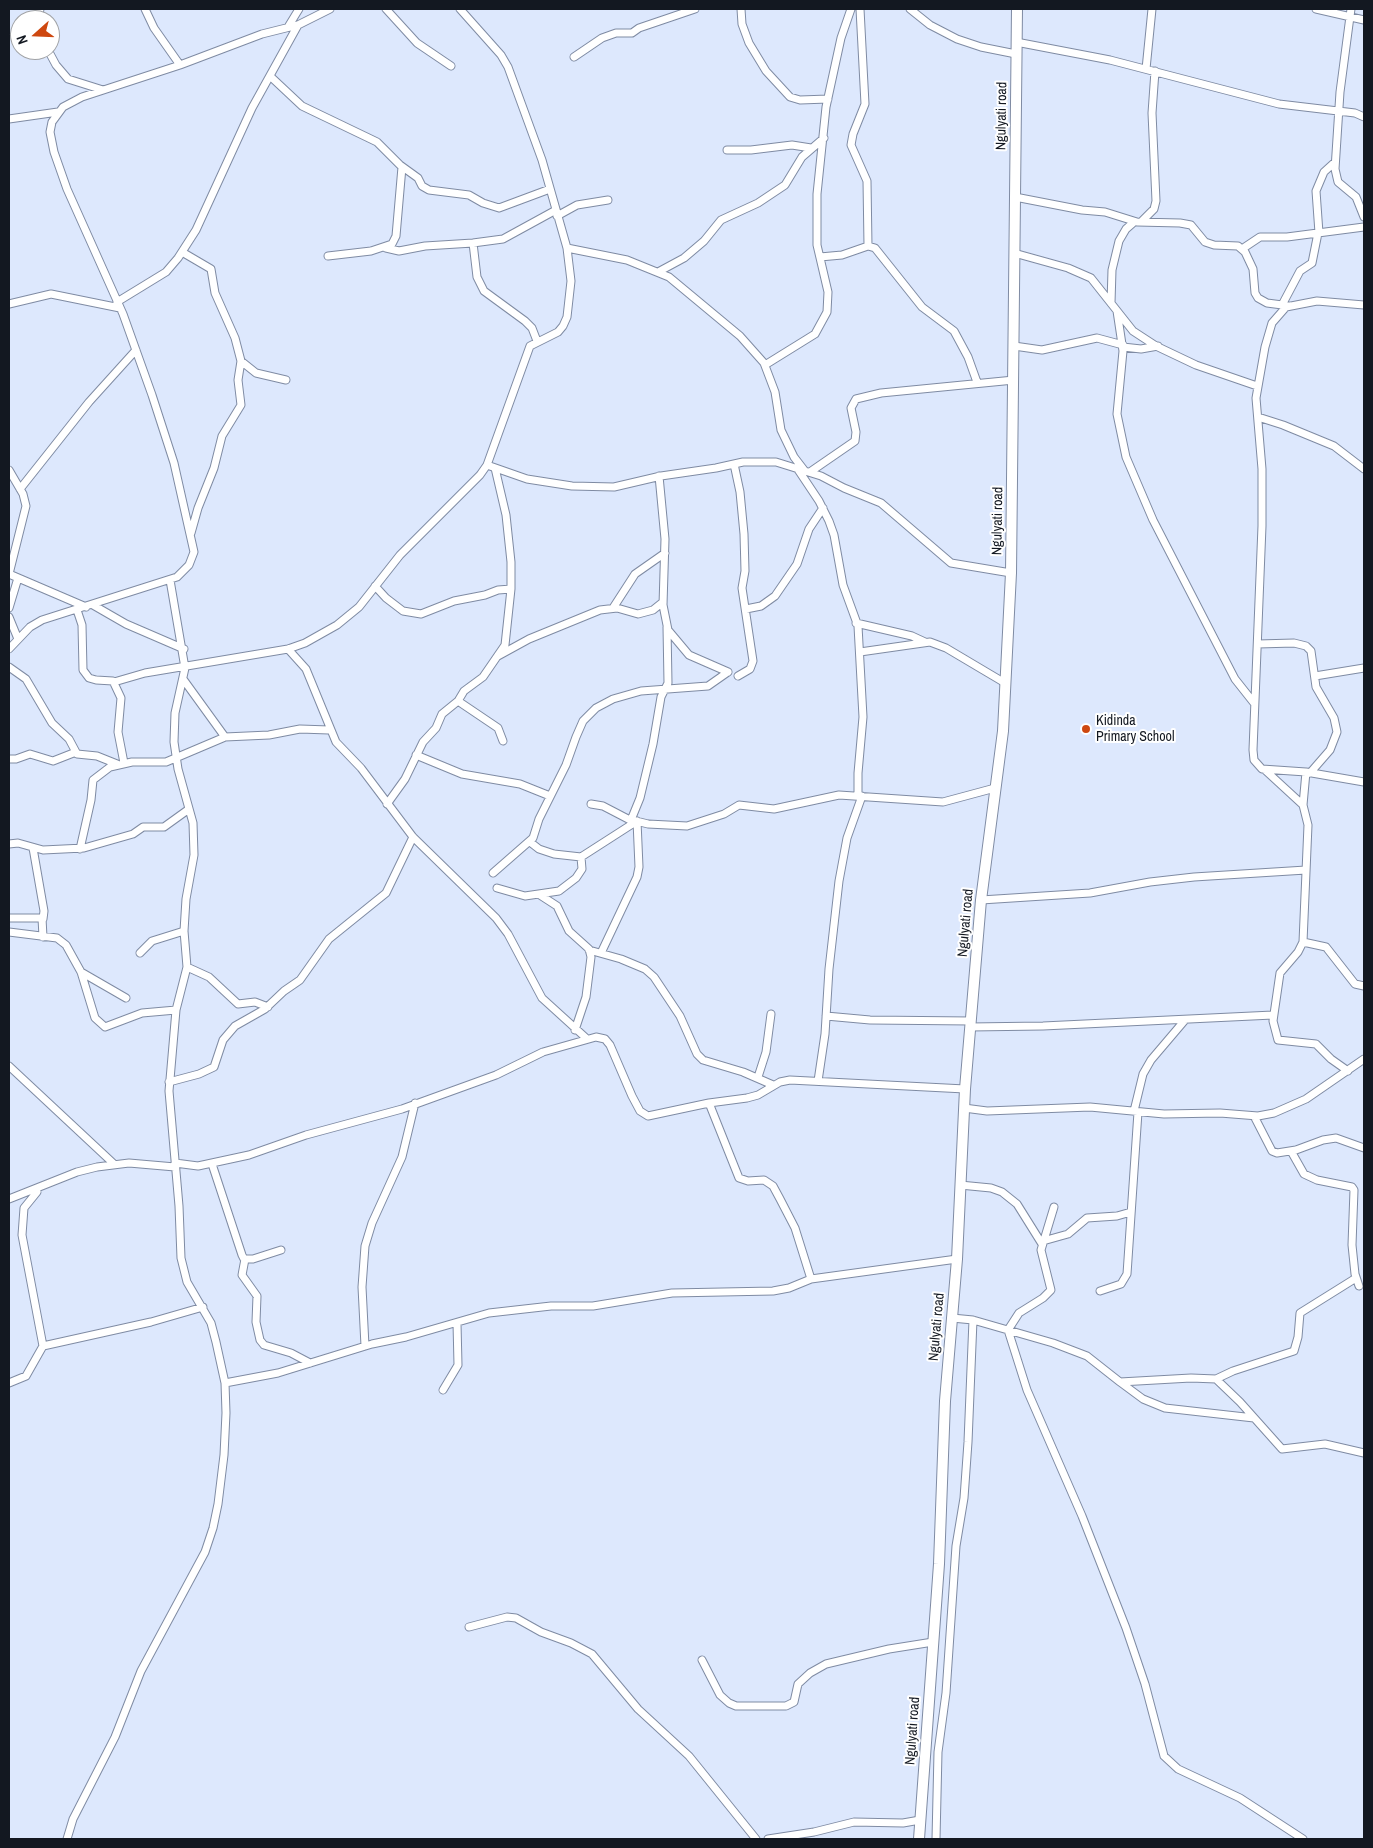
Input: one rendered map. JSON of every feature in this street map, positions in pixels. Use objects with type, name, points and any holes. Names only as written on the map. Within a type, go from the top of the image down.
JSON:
[{"type":"main road","name":"Ngulyati road","points":[[919,1839],[939,1564],[945,1401],[956,1259],[970,1024],[981,900],[1003,732],[1010,573],[1014,380],[1017,9]]},
{"type":"street","points":[[145,9],[154,28],[180,65]]},
{"type":"street","points":[[288,27],[298,9]]},
{"type":"street","points":[[9,119],[58,112],[82,97],[180,65],[262,34],[298,25],[330,9]]},
{"type":"street","points":[[386,9],[417,43],[451,66]]},
{"type":"street","points":[[77,610],[82,625],[83,670],[89,678],[96,680],[114,682],[150,672],[185,668],[288,649],[337,625],[359,607],[400,555],[464,493],[487,465],[530,346],[558,332],[567,317],[571,281],[567,248],[550,189],[508,66],[501,55],[460,9]]},
{"type":"street","points":[[574,57],[602,38],[616,33],[632,33],[639,28],[695,9]]},
{"type":"street","points":[[741,9],[742,24],[749,43],[766,72],[790,97],[800,100],[828,99]]},
{"type":"street","points":[[765,364],[816,334],[827,312],[828,292],[820,257],[816,207],[828,99],[841,38],[851,9]]},
{"type":"street","points":[[860,9],[865,104],[853,134],[852,145],[867,181],[868,246]]},
{"type":"street","points":[[910,9],[930,25],[957,38],[981,47],[1016,54]]},
{"type":"street","points":[[1146,68],[1152,9]]},
{"type":"street","points":[[1316,9],[1364,20]]},
{"type":"street","points":[[1351,9],[1335,162],[1338,182],[1356,197],[1364,217]]},
{"type":"street","points":[[9,304],[50,294],[119,305],[166,272],[196,230],[234,146],[298,25]]},
{"type":"street","points":[[1016,42],[1146,68],[1280,104],[1355,113],[1364,117]]},
{"type":"street","points":[[53,60],[68,79],[103,90]]},
{"type":"street","points":[[1111,303],[1112,270],[1119,241],[1126,228],[1154,209],[1156,201],[1152,112],[1154,71]]},
{"type":"street","points":[[270,76],[302,106],[377,142],[429,190],[469,195],[484,204],[500,208],[550,189]]},
{"type":"street","points":[[9,649],[30,627],[42,620],[170,580],[185,571],[193,560],[191,534],[174,463],[136,350],[119,305],[67,189],[54,152],[50,132],[52,122],[58,112]]},
{"type":"street","points":[[658,272],[684,258],[704,242],[721,220],[758,203],[786,184],[802,157],[824,138]]},
{"type":"street","points":[[727,150],[751,150],[792,145],[811,148]]},
{"type":"street","points":[[1282,305],[1303,268],[1312,263],[1318,233],[1316,190],[1324,172],[1335,162]]},
{"type":"street","points":[[328,256],[351,255],[386,248],[392,244],[396,236],[402,167]]},
{"type":"street","points":[[1015,197],[1082,210],[1105,212],[1137,222],[1191,225],[1205,242],[1214,245],[1238,246],[1242,249],[1249,258],[1258,298],[1267,303],[1291,306],[1317,301],[1364,305]]},
{"type":"street","points":[[386,248],[399,251],[425,246],[473,244],[503,239],[576,204],[608,200]]},
{"type":"street","points":[[1242,249],[1260,237],[1286,237],[1364,227]]},
{"type":"street","points":[[473,244],[477,277],[484,291],[525,321],[532,328],[537,341]]},
{"type":"street","points":[[820,257],[842,255],[868,246],[875,248],[922,307],[954,331],[968,357],[977,382]]},
{"type":"street","points":[[567,248],[627,260],[669,277],[716,314],[754,350],[765,364],[776,392],[781,430],[794,457],[804,470],[834,535],[843,586],[856,622],[860,652],[863,717],[858,773],[860,796],[847,838],[839,881],[818,1081]]},
{"type":"street","points":[[182,252],[211,269],[215,293],[235,338],[241,361],[238,373],[241,405],[222,436],[214,468],[198,508],[191,534]]},
{"type":"street","points":[[1014,253],[1068,268],[1091,278],[1133,331],[1158,346],[1221,375],[1258,386]]},
{"type":"street","points":[[1291,306],[1280,312],[1272,322],[1256,398],[1262,516],[1254,703],[1254,760],[1258,766],[1265,770],[1303,805]]},
{"type":"street","points":[[1117,311],[1123,346],[1118,414],[1126,457],[1153,520],[1235,679],[1254,703]]},
{"type":"street","points":[[1014,346],[1042,350],[1097,338],[1141,349],[1158,346]]},
{"type":"street","points":[[20,489],[89,402],[136,350]]},
{"type":"street","points":[[241,361],[256,373],[286,380]]},
{"type":"street","points":[[804,470],[855,440],[856,432],[851,408],[856,399],[881,392],[1014,380]]},
{"type":"street","points":[[1258,417],[1283,424],[1334,446],[1364,469]]},
{"type":"street","points":[[487,465],[527,479],[572,486],[614,487],[659,476],[752,461],[776,462],[804,470],[881,503],[931,548],[951,563],[1010,573]]},
{"type":"street","points":[[734,464],[744,525],[745,571],[742,588],[753,661],[750,669],[738,676]]},
{"type":"street","points":[[387,804],[405,779],[416,755],[436,728],[442,714],[458,701],[464,691],[483,677],[505,645],[512,589],[506,515],[495,468]]},
{"type":"street","points":[[9,470],[20,489],[26,506],[9,574],[89,606],[184,649]]},
{"type":"street","points":[[600,953],[636,877],[639,866],[634,820],[657,726],[660,697],[668,683],[667,627],[663,602],[665,553],[659,476]]},
{"type":"street","points":[[746,609],[762,606],[775,596],[797,564],[809,529],[823,508]]},
{"type":"street","points":[[613,608],[635,574],[665,553]]},
{"type":"street","points":[[9,608],[18,578]]},
{"type":"street","points":[[66,1839],[73,1819],[115,1737],[141,1670],[205,1552],[214,1528],[224,1455],[225,1383],[216,1342],[203,1307],[187,1282],[181,1258],[169,1082],[176,1010],[187,967],[184,931],[186,899],[194,855],[193,823],[176,759],[174,742],[175,713],[185,668],[184,649],[170,580]]},
{"type":"street","points":[[375,586],[403,611],[421,614],[454,601],[485,595],[498,590],[512,589]]},
{"type":"street","points":[[498,656],[529,639],[588,614],[613,608],[638,614],[653,610],[663,602]]},
{"type":"street","points":[[9,617],[18,639]]},
{"type":"street","points":[[856,622],[912,636],[924,642],[946,648],[1005,683]]},
{"type":"street","points":[[493,873],[530,842],[536,833],[539,819],[566,765],[569,751],[583,721],[596,708],[627,694],[708,686],[728,672],[689,655],[676,642],[667,627]]},
{"type":"street","points":[[860,652],[924,642]]},
{"type":"street","points":[[1258,644],[1294,643],[1306,646],[1312,650],[1316,687],[1334,718],[1337,732],[1330,750],[1308,773],[1303,805],[1308,825],[1302,942],[1298,952],[1280,973],[1274,1015],[1274,1030],[1278,1040],[1316,1044],[1331,1059],[1348,1071]]},
{"type":"street","points":[[288,649],[306,669],[329,730],[336,742],[362,768],[413,837],[496,918],[508,934],[542,998],[586,1038]]},
{"type":"street","points":[[9,667],[26,678],[52,723],[69,739],[76,752],[81,756],[103,757],[120,764]]},
{"type":"street","points":[[1315,676],[1364,668]]},
{"type":"street","points":[[184,679],[225,737]]},
{"type":"street","points":[[114,682],[121,698],[118,732],[120,764]]},
{"type":"street","points":[[458,701],[498,728],[503,741]]},
{"type":"street","points":[[80,849],[91,800],[93,780],[102,771],[120,764],[155,764],[176,759],[225,737],[268,736],[300,729],[329,730]]},
{"type":"street","points":[[9,759],[16,759],[30,754],[53,761],[76,752]]},
{"type":"street","points":[[416,755],[462,774],[520,784],[550,796]]},
{"type":"street","points":[[1265,770],[1308,773],[1364,782]]},
{"type":"street","points":[[591,804],[603,806],[634,820],[658,826],[687,826],[724,814],[739,805],[766,809],[839,795],[944,802],[995,788]]},
{"type":"street","points":[[9,844],[18,843],[43,850],[80,849],[123,838],[136,833],[143,827],[164,828],[189,809]]},
{"type":"street","points":[[530,842],[539,849],[554,854],[581,857],[634,820]]},
{"type":"street","points":[[169,1082],[199,1074],[214,1067],[223,1040],[235,1026],[268,1006],[284,990],[300,980],[329,939],[386,893],[413,837]]},
{"type":"street","points":[[33,848],[44,911],[43,937]]},
{"type":"street","points":[[496,888],[525,896],[558,891],[576,878],[582,869],[581,857]]},
{"type":"street","points":[[981,900],[1090,892],[1194,877],[1306,870]]},
{"type":"street","points":[[540,895],[557,906],[569,931],[589,950],[645,969],[654,978],[680,1016],[696,1054],[703,1060],[758,1077],[774,1085]]},
{"type":"street","points":[[9,918],[43,919]]},
{"type":"street","points":[[140,953],[152,941],[184,931]]},
{"type":"street","points":[[9,932],[57,938],[66,945],[81,972],[95,1018],[104,1027],[142,1013],[176,1010]]},
{"type":"street","points":[[1302,942],[1326,947],[1356,984],[1364,986]]},
{"type":"street","points":[[575,1030],[581,1017],[592,966],[589,950]]},
{"type":"street","points":[[187,967],[209,977],[238,1004],[255,1002],[268,1006]]},
{"type":"street","points":[[81,972],[126,998]]},
{"type":"street","points":[[758,1077],[766,1052],[771,1014]]},
{"type":"street","points":[[826,1016],[870,1020],[1043,1026],[1274,1015]]},
{"type":"street","points":[[1100,1292],[1124,1282],[1127,1274],[1136,1112],[1143,1074],[1151,1060],[1185,1020]]},
{"type":"street","points":[[9,1199],[41,1188],[77,1172],[114,1164],[198,1166],[249,1155],[306,1135],[472,1084],[544,1052],[586,1038],[601,1037],[605,1039],[634,1101],[648,1116],[709,1103],[747,1098],[758,1095],[774,1085],[790,1080],[965,1090]]},
{"type":"street","points":[[964,1108],[987,1111],[1090,1108],[1136,1112],[1254,1116],[1288,1108],[1306,1099],[1364,1059]]},
{"type":"street","points":[[9,1066],[114,1164]]},
{"type":"street","points":[[365,1346],[362,1287],[366,1246],[372,1223],[402,1157],[415,1103]]},
{"type":"street","points":[[709,1103],[739,1178],[748,1181],[764,1180],[773,1186],[795,1228],[812,1279]]},
{"type":"street","points":[[1254,1116],[1272,1151],[1276,1153],[1291,1151],[1323,1140],[1336,1138],[1347,1140],[1364,1148]]},
{"type":"street","points":[[1291,1151],[1304,1174],[1316,1180],[1352,1187],[1354,1190],[1352,1245],[1356,1278],[1359,1286]]},
{"type":"street","points":[[212,1164],[242,1256],[245,1259],[242,1275],[257,1296],[256,1322],[260,1340],[264,1345],[291,1353],[310,1363]]},
{"type":"street","points":[[960,1184],[991,1188],[1002,1192],[1018,1204],[1043,1242]]},
{"type":"street","points":[[9,1383],[26,1376],[43,1346],[22,1236],[24,1208],[41,1188]]},
{"type":"street","points":[[1008,1330],[1019,1313],[1043,1298],[1051,1290],[1050,1280],[1042,1260],[1043,1242],[1054,1207]]},
{"type":"street","points":[[1043,1242],[1068,1234],[1088,1218],[1117,1216],[1131,1212]]},
{"type":"street","points":[[245,1259],[253,1259],[282,1250]]},
{"type":"street","points":[[225,1383],[278,1373],[365,1346],[489,1313],[551,1306],[593,1306],[672,1293],[773,1292],[812,1279],[956,1259]]},
{"type":"street","points":[[1120,1382],[1179,1378],[1216,1379],[1268,1358],[1290,1353],[1296,1347],[1300,1314],[1356,1278]]},
{"type":"street","points":[[43,1346],[144,1324],[203,1307]]},
{"type":"street","points":[[952,1318],[973,1320],[1087,1356],[1143,1400],[1165,1408],[1254,1418]]},
{"type":"street","points":[[936,1839],[938,1752],[946,1693],[956,1546],[964,1498],[973,1320]]},
{"type":"street","points":[[443,1390],[458,1365],[457,1322]]},
{"type":"street","points":[[1008,1330],[1027,1390],[1082,1516],[1123,1620],[1145,1684],[1164,1756],[1178,1769],[1240,1798],[1303,1839]]},
{"type":"street","points":[[1216,1379],[1282,1449],[1325,1444],[1364,1453]]},
{"type":"street","points":[[469,1626],[507,1617],[516,1618],[541,1632],[571,1643],[592,1654],[638,1709],[688,1756],[756,1839]]},
{"type":"street","points":[[702,1660],[720,1694],[729,1703],[736,1706],[786,1706],[794,1702],[798,1684],[810,1673],[826,1664],[889,1649],[933,1642]]},
{"type":"street","points":[[768,1839],[802,1837],[854,1822],[903,1823],[920,1820]]},
{"type":"place","name":"Kidinda Primary School","points":[[1086,729]]}]
